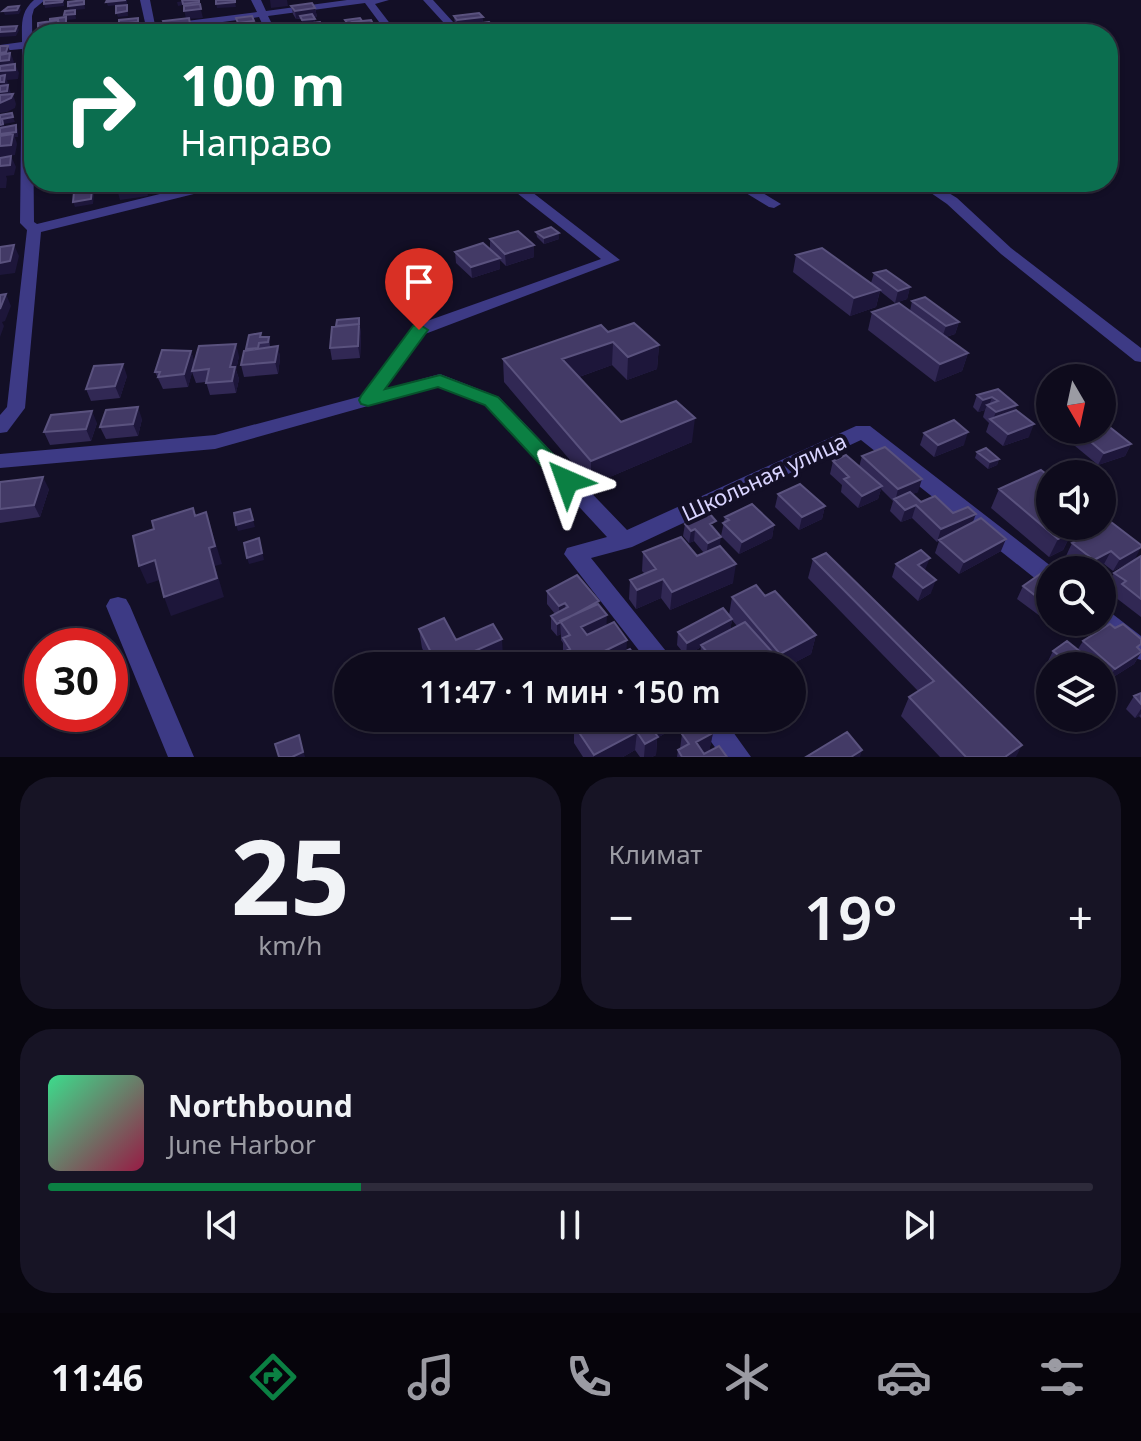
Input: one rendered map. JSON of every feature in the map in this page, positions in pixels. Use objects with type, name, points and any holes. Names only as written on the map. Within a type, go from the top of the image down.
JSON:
[{"type":"street","points":[[28,24],[30,8],[40,0]]},
{"type":"street","points":[[145,0],[150,24]]},
{"type":"street","points":[[256,0],[268,24]]},
{"type":"street","points":[[200,24],[384,0]]},
{"type":"street","points":[[428,0],[450,24]]},
{"type":"street","points":[[369,1],[386,24]]},
{"type":"street","points":[[0,48],[24,46]]},
{"type":"street","points":[[28,192],[27,223],[34,229]]},
{"type":"street","points":[[34,229],[164,192]]},
{"type":"street","points":[[368,400],[419,330],[612,260],[523,192]]},
{"type":"street","points":[[753,192],[774,204]]},
{"type":"street","points":[[938,192],[952,201],[1016,260],[1141,357]]},
{"type":"street","points":[[0,427],[16,408],[34,229]]},
{"type":"street","points":[[0,461],[215,442],[440,380],[492,401],[624,541],[575,554],[655,652]]},
{"type":"street","name":"Школьная улица","points":[[624,541],[863,431],[1036,567]]},
{"type":"street","points":[[118,606],[181,757]]},
{"type":"street","points":[[1116,630],[1141,650]]},
{"type":"street","points":[[718,732],[738,757]]},
{"type":"building","points":[[44,0],[63,0],[44,4]]},
{"type":"building","points":[[84,0],[84,4],[68,6],[68,2]]},
{"type":"building","points":[[182,0],[199,0],[199,2],[183,4]]},
{"type":"building","points":[[216,0],[235,0],[235,2],[216,4]]},
{"type":"building","points":[[312,3],[315,8],[295,11],[291,6]]},
{"type":"building","points":[[200,4],[201,9],[184,11],[184,6]]},
{"type":"building","points":[[127,5],[127,11],[116,13],[116,6]]},
{"type":"building","points":[[19,6],[17,10],[3,11],[8,7]]},
{"type":"building","points":[[75,10],[75,14],[64,15],[65,11]]},
{"type":"building","points":[[479,13],[483,17],[457,20],[454,16]]},
{"type":"building","points":[[312,14],[315,19],[302,20],[300,16]]},
{"type":"building","points":[[252,16],[254,21],[238,23],[236,18]]},
{"type":"building","points":[[66,17],[66,23],[50,21],[50,19]]},
{"type":"building","points":[[138,18],[138,22],[119,24],[119,20]]},
{"type":"building","points":[[189,18],[190,24],[164,24],[163,21]]},
{"type":"building","points":[[360,18],[362,21],[353,24],[345,20]]},
{"type":"building","points":[[58,20],[58,24],[38,23]]},
{"type":"building","points":[[371,20],[373,24],[353,24]]},
{"type":"building","points":[[17,26],[15,31],[0,32],[0,27]]},
{"type":"building","points":[[0,46],[8,46],[6,52],[0,53]]},
{"type":"building","points":[[10,53],[9,60],[0,61],[0,55]]},
{"type":"building","points":[[15,64],[15,70],[0,71],[0,66]]},
{"type":"building","points":[[8,85],[7,91],[0,92],[0,86]]},
{"type":"building","points":[[13,94],[11,98],[0,103],[0,95]]},
{"type":"building","points":[[12,113],[13,117],[2,119],[3,124],[0,125],[0,115]]},
{"type":"building","points":[[16,125],[16,132],[0,134],[0,128]]},
{"type":"building","points":[[13,134],[11,145],[0,146],[0,136]]},
{"type":"building","points":[[11,156],[10,165],[0,166],[0,158]]},
{"type":"building","points":[[74,192],[92,192],[91,199],[73,202]]},
{"type":"building","points":[[551,227],[559,233],[544,238],[536,232]]},
{"type":"building","points":[[518,231],[534,245],[505,254],[490,239]]},
{"type":"building","points":[[483,243],[500,258],[471,267],[455,252]]},
{"type":"building","points":[[14,245],[10,261],[0,263],[0,247]]},
{"type":"building","points":[[822,248],[880,290],[854,298],[796,255]]},
{"type":"building","points":[[436,260],[449,273],[423,281],[411,268]]},
{"type":"building","points":[[886,270],[910,287],[898,291],[874,273]]},
{"type":"building","points":[[6,294],[0,309],[0,295]]},
{"type":"building","points":[[925,297],[959,322],[946,326],[912,301]]},
{"type":"building","points":[[899,303],[968,353],[940,364],[872,312]]},
{"type":"building","points":[[359,318],[359,324],[336,326],[337,320]]},
{"type":"building","points":[[634,323],[659,345],[628,357],[613,342],[562,359],[621,422],[676,401],[695,418],[591,461],[503,359],[601,325],[608,332]]},
{"type":"building","points":[[359,324],[358,346],[330,348],[332,327]]},
{"type":"building","points":[[261,333],[260,337],[269,337],[268,342],[259,343],[258,348],[246,349],[249,335]]},
{"type":"building","points":[[236,344],[230,367],[235,367],[232,381],[206,383],[209,369],[192,371],[199,346]]},
{"type":"building","points":[[278,346],[275,362],[241,365],[244,351]]},
{"type":"building","points":[[162,350],[191,351],[184,374],[158,377],[160,372],[155,372]]},
{"type":"building","points":[[123,364],[115,386],[86,389],[94,366]]},
{"type":"building","points":[[998,389],[1017,405],[996,412],[987,405],[998,401],[992,397],[983,400],[977,395]]},
{"type":"building","points":[[138,407],[133,424],[100,427],[106,410]]},
{"type":"building","points":[[1016,410],[1034,424],[1008,434],[990,419]]},
{"type":"building","points":[[92,411],[86,429],[44,432],[51,415]]},
{"type":"building","points":[[954,420],[968,432],[938,445],[924,433]]},
{"type":"building","points":[[1116,432],[1131,444],[1104,453],[1093,444],[1116,444]]},
{"type":"building","points":[[885,447],[922,479],[898,489],[862,456]]},
{"type":"building","points":[[986,448],[999,459],[990,462],[977,452]]},
{"type":"building","points":[[846,455],[882,486],[862,496],[844,479],[849,477],[833,461]]},
{"type":"building","points":[[1036,472],[1036,520],[999,489]]},
{"type":"building","points":[[43,477],[34,505],[0,509],[0,482]]},
{"type":"building","points":[[800,484],[825,506],[802,517],[778,494]]},
{"type":"building","points":[[910,492],[921,502],[935,496],[953,513],[968,507],[976,514],[941,529],[916,505],[905,510],[894,499]]},
{"type":"building","points":[[752,504],[774,525],[742,542],[723,523],[729,520],[725,517]]},
{"type":"building","points":[[193,508],[195,516],[206,512],[215,546],[209,548],[217,578],[164,597],[155,560],[139,566],[133,536],[154,529],[152,521]]},
{"type":"building","points":[[250,509],[253,520],[236,525],[234,513]]},
{"type":"building","points":[[709,513],[716,521],[710,524],[721,537],[708,543],[695,529],[691,531],[685,524]]},
{"type":"building","points":[[981,518],[1006,539],[964,562],[939,540]]},
{"type":"building","points":[[1116,526],[1141,547],[1120,559],[1111,551],[1102,556],[1089,556],[1072,543],[1078,540],[1116,540]]},
{"type":"building","points":[[681,537],[697,556],[720,546],[736,564],[672,592],[663,579],[637,590],[630,580],[656,569],[643,552]]},
{"type":"building","points":[[259,538],[262,553],[247,558],[244,543]]},
{"type":"building","points":[[921,550],[930,558],[918,565],[936,580],[923,588],[896,564]]},
{"type":"building","points":[[826,553],[1022,745],[1005,757],[966,757],[909,697],[934,681],[813,559]]},
{"type":"building","points":[[1141,556],[1141,599],[1122,584],[1126,581],[1116,572]]},
{"type":"building","points":[[577,575],[599,601],[557,624],[551,616],[568,607],[565,603],[559,606],[547,591]]},
{"type":"building","points":[[1036,577],[1036,596],[1023,586]]},
{"type":"building","points":[[756,585],[765,596],[775,591],[816,635],[778,652],[732,597]]},
{"type":"building","points":[[598,604],[607,615],[581,627],[587,635],[614,622],[627,640],[603,652],[564,652],[570,649],[563,638],[570,635],[560,621]]},
{"type":"building","points":[[723,608],[732,619],[687,643],[678,632]]},
{"type":"building","points":[[444,618],[456,640],[493,624],[502,639],[472,652],[431,652],[419,629]]},
{"type":"building","points":[[745,622],[772,652],[707,652],[701,645]]},
{"type":"building","points":[[1123,624],[1141,639],[1137,647],[1141,652],[1116,668],[1116,652],[1096,652],[1083,641],[1091,636],[1116,636],[1116,628]]},
{"type":"building","points":[[1067,641],[1081,652],[1054,652]]},
{"type":"building","points":[[579,732],[637,732],[594,755]]},
{"type":"building","points":[[637,732],[654,732],[658,737],[645,744]]},
{"type":"building","points":[[712,732],[696,742],[704,754],[719,746],[727,757],[682,757],[678,750],[689,744],[682,734]]},
{"type":"building","points":[[847,732],[862,750],[851,757],[806,757]]},
{"type":"building","points":[[299,735],[303,752],[292,757],[279,757],[275,744]]},
{"type":"route","points":[[419,330],[368,400],[440,380],[492,401],[567,481]]}]
